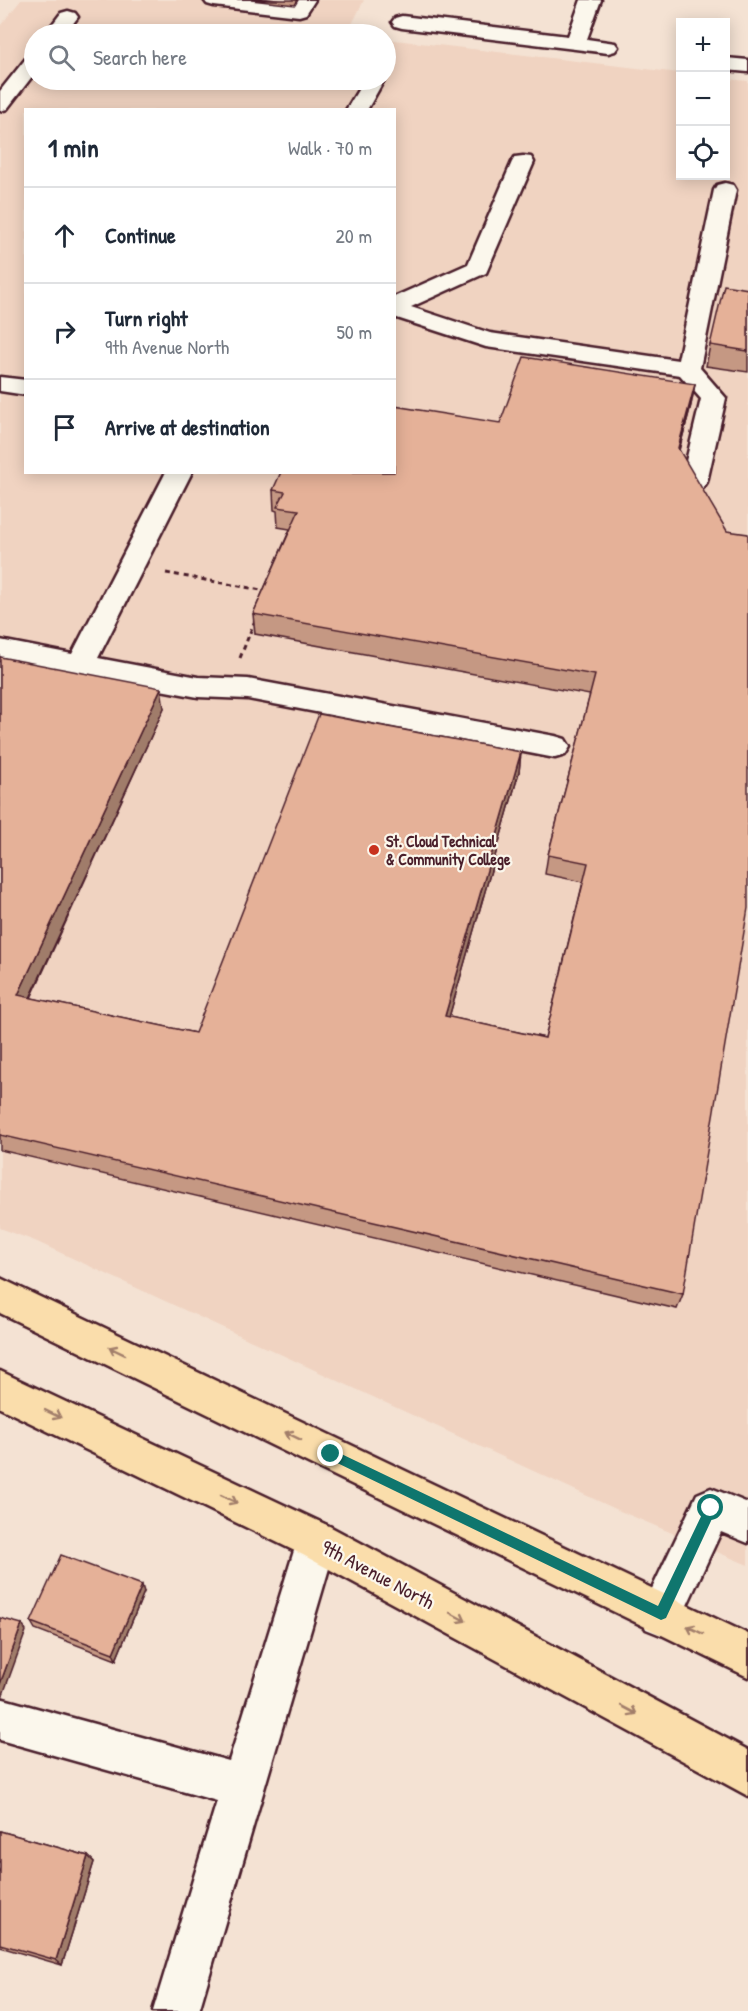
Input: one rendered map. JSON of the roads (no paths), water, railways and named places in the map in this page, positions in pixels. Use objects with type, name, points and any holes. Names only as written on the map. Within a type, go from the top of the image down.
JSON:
[{"type":"main road","points":[[0,1295],[748,1656]]},
{"type":"main road","name":"9th Avenue North","points":[[0,1389],[317,1541],[748,1774]]},
{"type":"street","points":[[214,0],[299,10],[305,0]]},
{"type":"street","points":[[576,43],[591,0]]},
{"type":"street","points":[[63,24],[68,17]]},
{"type":"street","points":[[402,22],[608,46]]},
{"type":"street","points":[[730,64],[748,66]]},
{"type":"street","points":[[0,105],[24,74]]},
{"type":"street","points":[[357,108],[368,90]]},
{"type":"street","points":[[396,306],[478,268],[523,162]]},
{"type":"street","points":[[688,369],[726,190]]},
{"type":"street","points":[[396,308],[486,340],[688,369],[714,398],[694,482]]},
{"type":"street","points":[[0,384],[24,388]]},
{"type":"street","points":[[80,666],[178,474]]},
{"type":"street","points":[[0,650],[198,687],[248,689],[555,747]]},
{"type":"street","points":[[661,1614],[711,1508],[748,1523]]},
{"type":"street","points":[[176,2011],[317,1541]]},
{"type":"street","points":[[0,1719],[244,1787]]},
{"type":"place","name":"St. Cloud Technical & Community College","points":[[374,850]]}]
